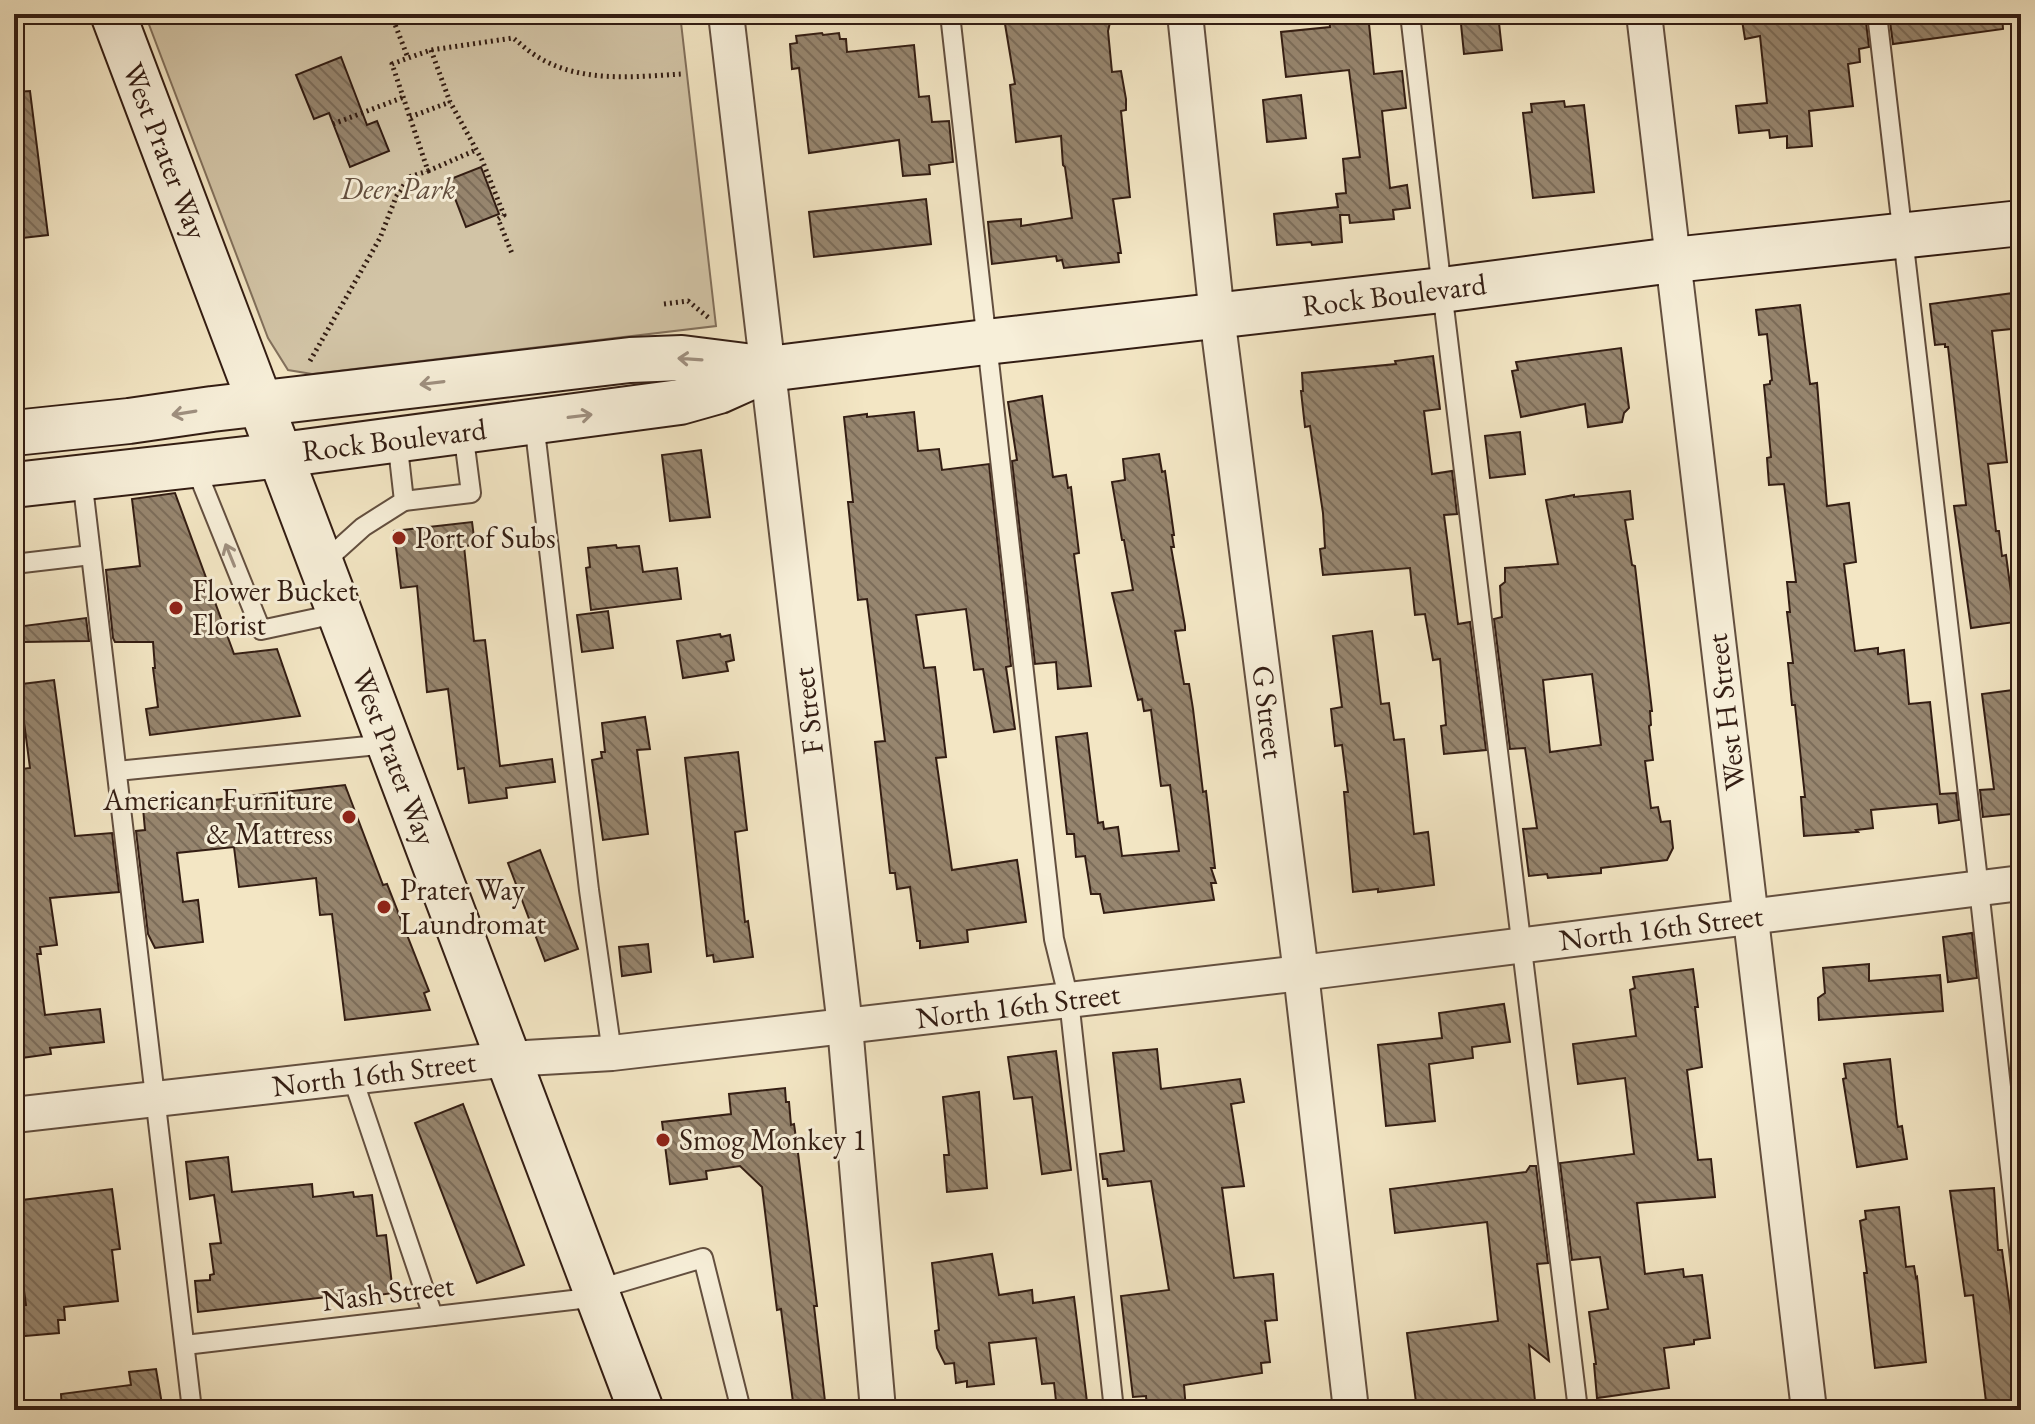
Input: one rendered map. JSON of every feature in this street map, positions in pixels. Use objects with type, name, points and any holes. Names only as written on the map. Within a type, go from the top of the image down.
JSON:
[{"type":"main road","name":"West Prater Way","points":[[113,14],[641,1410]]},
{"type":"main road","name":"Rock Boulevard","points":[[14,433],[630,360],[682,358],[768,369],[1673,260],[2021,223]]},
{"type":"main road","name":"Rock Boulevard","points":[[14,485],[281,455],[680,402],[719,391],[768,369]]},
{"type":"street","name":"F Street","points":[[726,14],[845,1026],[878,1410]]},
{"type":"street","name":"G Street","points":[[1185,14],[1217,316],[1301,973],[1351,1410]]},
{"type":"street","name":"West H Street","points":[[1644,14],[1809,1410]]},
{"type":"street","name":"North 16th Street","points":[[14,1115],[508,1059],[612,1053],[1301,973],[2021,883]]},
{"type":"lane","points":[[950,14],[1054,939],[1069,1000],[1114,1410]]},
{"type":"lane","points":[[1410,14],[1578,1410]]},
{"type":"lane","points":[[1877,14],[2021,1267]]},
{"type":"lane","points":[[534,422],[589,890],[612,1053]]},
{"type":"lane","points":[[321,565],[363,527],[404,501],[471,493],[463,431]]},
{"type":"lane","points":[[397,439],[404,501]]},
{"type":"lane","points":[[194,464],[261,630],[340,613]]},
{"type":"lane","points":[[82,478],[192,1410]]},
{"type":"lane","points":[[14,564],[91,555]]},
{"type":"lane","points":[[117,771],[388,744]]},
{"type":"lane","points":[[352,1076],[433,1316]]},
{"type":"lane","name":"Nash Street","points":[[185,1345],[597,1293],[703,1258],[741,1410]]},
{"type":"path","points":[[391,14],[408,58]]},
{"type":"path","points":[[428,171],[392,64],[431,50],[513,38],[538,58],[570,71],[625,78],[681,74]]},
{"type":"path","points":[[431,50],[450,102],[476,150],[504,215],[498,219],[513,256]]},
{"type":"path","points":[[333,124],[404,97]]},
{"type":"path","points":[[410,117],[450,102]]},
{"type":"path","points":[[308,365],[380,238],[396,197],[409,177],[476,150]]},
{"type":"path","points":[[664,304],[688,301],[709,318]]},
{"type":"green space","name":"Deer Park","points":[[145,14],[680,14],[716,326],[312,374],[288,370],[268,338]]},
{"type":"building","points":[[1044,14],[1044,19],[1112,14],[1108,31],[1112,72],[1121,71],[1126,99],[1126,110],[1121,111],[1130,197],[1113,199],[1121,253],[1118,253],[1119,262],[1064,268],[1062,260],[1057,261],[1056,256],[992,264],[988,222],[1021,219],[1021,226],[1072,218],[1061,136],[1016,142],[1010,85],[1015,84],[1004,18]]},
{"type":"building","points":[[1368,14],[1374,74],[1402,71],[1406,108],[1382,111],[1390,188],[1407,185],[1410,208],[1393,210],[1394,219],[1350,223],[1349,215],[1340,215],[1342,242],[1277,245],[1274,214],[1338,207],[1336,194],[1346,193],[1343,159],[1360,157],[1349,70],[1286,77],[1281,32],[1330,27],[1329,17]]},
{"type":"building","points":[[1460,14],[1498,14],[1502,50],[1464,54]]},
{"type":"building","points":[[1741,14],[1865,14],[1869,47],[1859,49],[1860,62],[1848,64],[1853,106],[1809,111],[1812,146],[1787,148],[1787,136],[1770,138],[1769,130],[1739,133],[1736,106],[1767,103],[1760,36],[1745,39]]},
{"type":"building","points":[[1889,14],[2002,14],[2003,29],[1893,44]]},
{"type":"building","points":[[839,33],[840,39],[846,39],[847,52],[914,45],[919,97],[929,96],[932,122],[949,121],[953,162],[929,165],[930,174],[903,176],[899,140],[809,153],[799,68],[792,69],[790,44],[797,43],[796,36]]},
{"type":"building","points":[[341,57],[367,125],[377,121],[389,151],[350,167],[329,113],[314,119],[296,75]]},
{"type":"building","points":[[30,91],[48,235],[14,239],[14,92]]},
{"type":"building","points":[[1301,95],[1306,138],[1267,142],[1263,100]]},
{"type":"building","points":[[1564,101],[1565,107],[1584,105],[1594,192],[1533,198],[1523,113],[1532,112],[1531,104]]},
{"type":"building","points":[[481,167],[499,214],[466,227],[448,180]]},
{"type":"building","points":[[926,199],[931,244],[814,257],[809,212]]},
{"type":"building","points":[[2021,292],[2021,328],[1992,331],[2007,462],[1988,464],[1996,531],[1999,531],[2002,556],[2006,555],[2015,622],[1971,628],[1954,506],[1966,505],[1948,347],[1945,344],[1935,345],[1930,304]]},
{"type":"building","points":[[1800,305],[1810,384],[1817,383],[1827,506],[1849,503],[1856,562],[1844,564],[1855,651],[1878,648],[1878,654],[1904,650],[1909,704],[1930,702],[1940,794],[1956,793],[1959,820],[1939,823],[1937,804],[1871,810],[1873,828],[1804,836],[1801,797],[1805,797],[1788,663],[1793,663],[1787,582],[1796,582],[1784,484],[1769,485],[1767,458],[1771,457],[1764,385],[1772,380],[1767,334],[1759,335],[1756,310]]},
{"type":"building","points":[[1621,348],[1629,408],[1622,422],[1588,427],[1585,404],[1521,417],[1512,371],[1518,370],[1516,362]]},
{"type":"building","points":[[1433,356],[1440,409],[1424,411],[1432,474],[1452,471],[1457,514],[1444,515],[1458,624],[1470,622],[1486,750],[1444,754],[1441,726],[1446,725],[1440,659],[1433,660],[1425,614],[1415,615],[1410,568],[1323,575],[1320,549],[1325,548],[1323,513],[1310,426],[1305,427],[1301,391],[1302,373],[1396,364],[1395,361]]},
{"type":"building","points":[[1042,396],[1053,477],[1066,475],[1068,488],[1071,487],[1079,553],[1074,554],[1091,686],[1058,689],[1056,662],[1035,664],[1012,461],[1017,460],[1008,402]]},
{"type":"building","points":[[914,412],[918,451],[939,449],[942,470],[989,464],[1011,666],[1006,667],[1015,729],[994,732],[983,669],[974,670],[966,609],[916,615],[924,668],[935,667],[946,757],[936,758],[952,870],[1017,860],[1026,922],[967,930],[968,942],[920,948],[910,887],[897,889],[895,873],[890,873],[875,742],[885,741],[867,599],[858,600],[848,502],[853,502],[844,417]]},
{"type":"building","points":[[1520,432],[1525,474],[1490,478],[1485,436]]},
{"type":"building","points":[[701,450],[710,517],[670,521],[662,455]]},
{"type":"building","points":[[1159,454],[1162,472],[1165,471],[1174,535],[1174,547],[1171,547],[1185,626],[1185,630],[1175,631],[1184,684],[1189,684],[1203,792],[1206,791],[1215,868],[1211,868],[1216,883],[1211,883],[1214,900],[1104,913],[1100,894],[1091,894],[1085,856],[1076,857],[1074,834],[1067,834],[1056,737],[1087,733],[1098,823],[1103,822],[1104,829],[1118,827],[1122,856],[1179,851],[1170,785],[1161,786],[1151,710],[1144,711],[1142,699],[1138,700],[1112,593],[1133,590],[1112,482],[1125,480],[1123,459]]},
{"type":"building","points":[[1630,491],[1633,519],[1625,520],[1632,565],[1635,566],[1652,711],[1649,726],[1653,760],[1645,761],[1651,808],[1658,807],[1661,822],[1670,821],[1673,848],[1667,860],[1601,868],[1601,873],[1548,878],[1547,874],[1529,876],[1523,829],[1537,828],[1525,748],[1510,749],[1494,619],[1502,617],[1500,586],[1505,582],[1505,568],[1558,564],[1546,500]],"holes":[[[1592,674],[1601,745],[1550,752],[1543,680]]]},
{"type":"building","points":[[175,493],[234,654],[277,649],[300,716],[150,735],[146,709],[158,707],[153,642],[115,642],[106,570],[140,566],[132,499]]},
{"type":"building","points":[[472,522],[475,545],[464,546],[474,641],[485,640],[500,766],[552,759],[555,782],[506,788],[507,798],[469,803],[464,768],[458,769],[448,689],[427,692],[417,586],[401,588],[394,531]]},
{"type":"building","points":[[616,545],[617,548],[639,546],[643,572],[677,568],[681,599],[591,610],[586,568],[590,567],[588,548]]},
{"type":"building","points":[[608,611],[613,648],[582,652],[577,615]]},
{"type":"building","points":[[86,618],[89,641],[24,642],[23,626]]},
{"type":"building","points":[[1372,631],[1381,704],[1389,703],[1394,740],[1404,739],[1414,834],[1428,832],[1434,885],[1353,892],[1344,792],[1348,792],[1342,745],[1335,746],[1331,709],[1342,707],[1333,636]]},
{"type":"building","points":[[720,634],[721,637],[730,635],[734,660],[726,662],[728,671],[683,678],[677,641]]},
{"type":"building","points":[[54,680],[75,836],[112,833],[119,892],[50,898],[57,945],[40,947],[41,954],[37,954],[45,1015],[100,1009],[104,1042],[50,1048],[51,1054],[14,1059],[14,770],[30,768],[24,722],[14,723],[14,685]]},
{"type":"building","points":[[2021,689],[2021,813],[1983,817],[1980,790],[1994,789],[1982,694]]},
{"type":"building","points":[[645,717],[650,749],[637,750],[648,834],[603,840],[592,760],[602,758],[601,752],[605,752],[602,723]]},
{"type":"building","points":[[738,752],[747,830],[735,832],[745,922],[748,921],[753,957],[714,962],[713,955],[707,956],[685,758]]},
{"type":"building","points":[[345,785],[383,885],[387,884],[429,991],[424,993],[430,1010],[345,1020],[332,914],[320,915],[316,878],[239,887],[234,847],[177,853],[183,902],[198,900],[203,942],[155,948],[148,934],[136,831],[145,830],[143,808]]},
{"type":"building","points":[[540,850],[578,949],[545,961],[508,863]]},
{"type":"building","points":[[1972,933],[1977,978],[1948,982],[1943,937]]},
{"type":"building","points":[[648,944],[651,972],[622,976],[619,947]]},
{"type":"building","points":[[1869,964],[1869,981],[1940,975],[1943,1011],[1819,1020],[1818,998],[1825,993],[1823,968]]},
{"type":"building","points":[[1693,969],[1702,1067],[1687,1070],[1698,1160],[1711,1159],[1715,1197],[1637,1203],[1645,1274],[1683,1269],[1684,1277],[1702,1275],[1710,1338],[1694,1340],[1694,1344],[1664,1348],[1669,1388],[1597,1398],[1589,1312],[1608,1309],[1600,1257],[1572,1260],[1560,1163],[1634,1154],[1625,1078],[1578,1084],[1573,1044],[1636,1036],[1630,990],[1635,988],[1633,977]]},
{"type":"building","points":[[1504,1004],[1510,1042],[1472,1047],[1473,1058],[1429,1064],[1435,1121],[1386,1126],[1378,1045],[1442,1038],[1439,1013]]},
{"type":"building","points":[[1157,1049],[1161,1089],[1240,1079],[1244,1102],[1231,1104],[1244,1186],[1222,1188],[1234,1278],[1273,1274],[1277,1320],[1265,1321],[1270,1362],[1261,1363],[1262,1373],[1184,1385],[1186,1410],[1147,1410],[1146,1396],[1133,1397],[1121,1296],[1169,1290],[1151,1181],[1108,1186],[1107,1179],[1103,1179],[1100,1154],[1124,1151],[1113,1053]]},
{"type":"building","points":[[1056,1051],[1071,1170],[1042,1174],[1032,1097],[1014,1099],[1008,1057]]},
{"type":"building","points":[[1890,1059],[1897,1122],[1898,1127],[1902,1126],[1907,1159],[1857,1167],[1843,1079],[1846,1078],[1844,1064]]},
{"type":"building","points":[[785,1088],[797,1145],[826,1410],[794,1410],[781,1309],[777,1310],[762,1187],[740,1166],[706,1171],[707,1179],[670,1184],[662,1122],[731,1114],[729,1094]]},
{"type":"building","points":[[979,1092],[987,1188],[947,1192],[944,1155],[949,1155],[943,1097]]},
{"type":"building","points":[[463,1104],[524,1265],[477,1283],[415,1123]]},
{"type":"building","points":[[228,1157],[232,1192],[312,1184],[313,1197],[353,1192],[354,1197],[372,1195],[377,1236],[386,1235],[393,1293],[344,1300],[344,1295],[198,1312],[195,1281],[210,1280],[210,1275],[214,1274],[210,1244],[221,1243],[214,1195],[190,1199],[186,1162]]},
{"type":"building","points":[[1530,1166],[1536,1166],[1548,1263],[1537,1264],[1549,1361],[1529,1345],[1536,1410],[1417,1410],[1407,1333],[1498,1321],[1487,1222],[1395,1233],[1390,1189],[1526,1172]]},
{"type":"building","points":[[1994,1188],[1998,1250],[2002,1250],[2020,1361],[2016,1361],[2021,1410],[1987,1410],[1973,1295],[1965,1296],[1950,1191]]},
{"type":"building","points":[[112,1189],[120,1249],[112,1250],[118,1301],[64,1307],[65,1320],[58,1320],[59,1333],[14,1337],[14,1306],[26,1305],[14,1201]]},
{"type":"building","points":[[1899,1207],[1906,1267],[1914,1266],[1917,1277],[1926,1362],[1875,1368],[1860,1221],[1866,1219],[1865,1211]]},
{"type":"building","points":[[992,1254],[999,1295],[1032,1290],[1033,1303],[1074,1297],[1088,1410],[1057,1410],[1054,1383],[1042,1384],[1036,1338],[989,1343],[994,1384],[967,1387],[967,1381],[956,1383],[954,1363],[945,1364],[937,1348],[935,1331],[939,1330],[932,1263]]},
{"type":"building","points":[[156,1369],[163,1410],[62,1410],[61,1394],[131,1385],[129,1372]]},
{"type":"place","name":"Port of Subs","points":[[399,538]]},
{"type":"place","name":"Flower Bucket Florist","points":[[176,608]]},
{"type":"place","name":"American Furniture & Mattress","points":[[349,817]]},
{"type":"place","name":"Prater Way Laundromat","points":[[384,907]]},
{"type":"place","name":"Smog Monkey 1","points":[[663,1140]]}]
